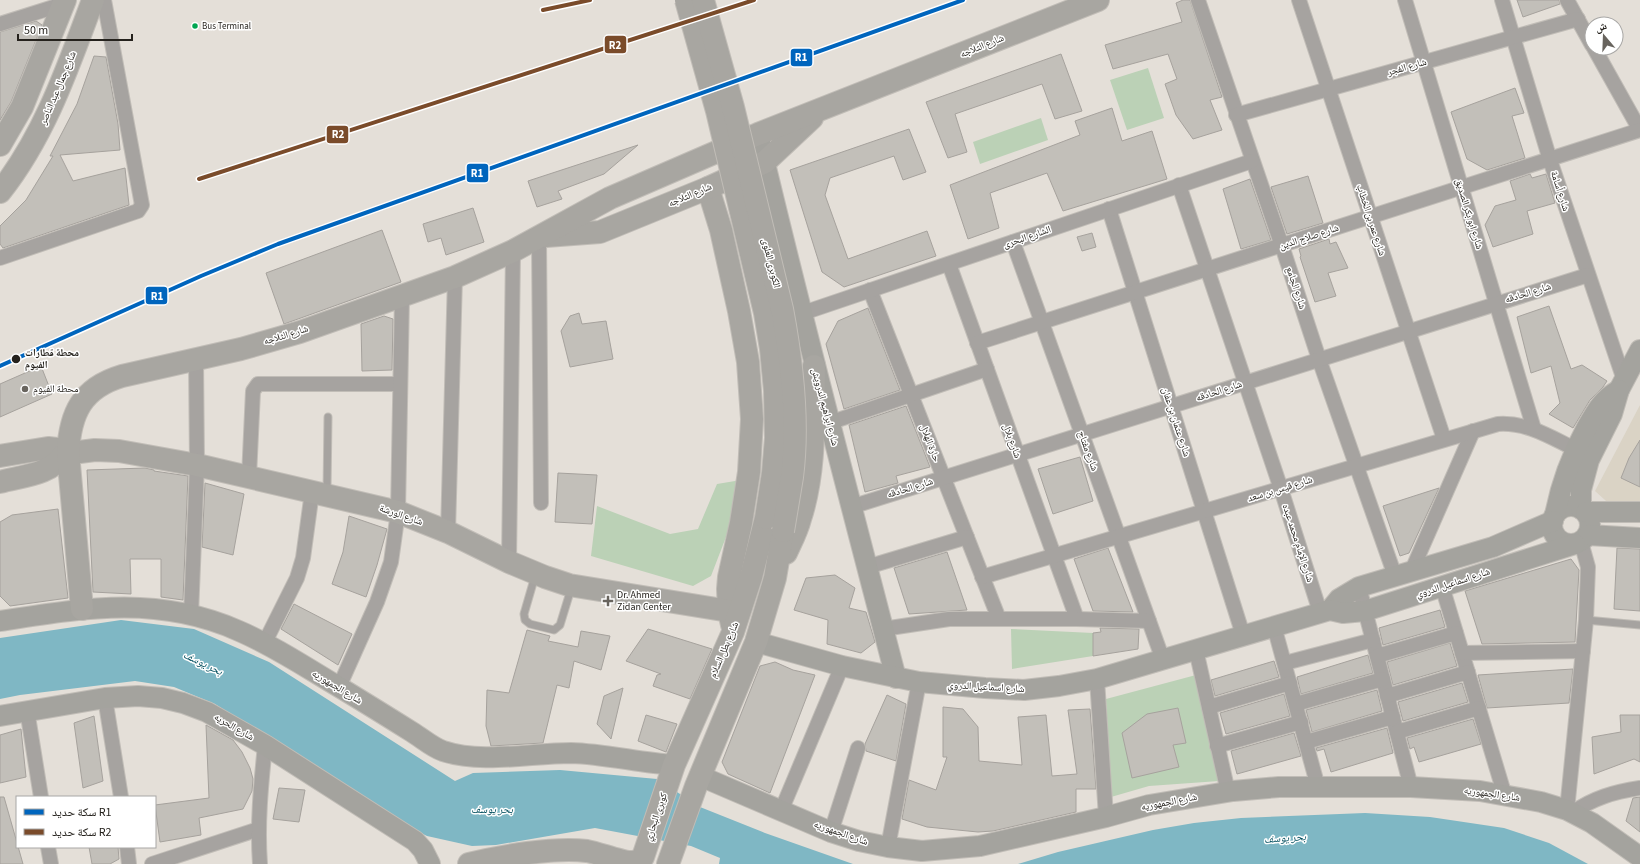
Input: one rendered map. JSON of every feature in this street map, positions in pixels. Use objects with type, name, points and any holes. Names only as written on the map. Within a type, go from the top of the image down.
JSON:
[{"type":"main road","name":"شارع جمال عبد الناصر","points":[[0,192],[18,168],[47,118],[58,95],[93,0]]},
{"type":"main road","name":"الكوبرى العلوى","points":[[686,0],[719,119],[765,313],[771,349],[775,392],[776,438],[773,473],[774,524]]},
{"type":"main road","name":"الكوبرى العلوى","points":[[704,0],[733,107],[782,309],[788,343],[793,391],[794,437],[792,475],[774,524]]},
{"type":"main road","name":"شارع الثلاجه","points":[[82,610],[66,453],[74,416],[81,402],[95,388],[103,383],[122,376],[241,349],[300,332],[455,277],[513,251],[610,198],[758,134],[1098,0]]},
{"type":"main road","points":[[0,145],[22,107],[64,2]]},
{"type":"main road","name":"شارع الثلاجه","points":[[539,237],[600,232],[708,188],[765,162],[821,109]]},
{"type":"main road","points":[[708,188],[725,245],[739,311],[748,362],[752,419],[750,472],[729,577],[731,622]]},
{"type":"main road","points":[[668,864],[698,781],[756,642],[775,578],[800,520],[808,483],[812,453],[814,366]]},
{"type":"main road","name":"شارع الورشة","points":[[0,456],[48,448],[57,449],[66,453],[95,450],[119,451],[197,465],[398,512],[448,532],[535,574],[572,585],[731,622]]},
{"type":"main road","points":[[0,482],[46,470],[56,464],[66,453]]},
{"type":"main road","points":[[774,524],[775,578]]},
{"type":"main road","name":"شارع بطل السلام","points":[[672,771],[731,622],[774,524]]},
{"type":"main road","name":"كوبرى البحاري","points":[[554,858],[591,852],[628,862],[636,861],[643,857],[672,771]]},
{"type":"main road","points":[[468,864],[487,860],[554,858]]},
{"type":"street","points":[[0,258],[138,211],[142,204],[104,0]]},
{"type":"street","name":"شارع الجامع","points":[[1198,0],[1319,359],[1357,466],[1403,573]]},
{"type":"street","name":"شارع عمر بن الخطاب","points":[[1299,0],[1444,440]]},
{"type":"street","name":"شارع ابو بكر الصديق","points":[[1405,0],[1534,429]]},
{"type":"street","name":"شارع أسامة","points":[[1502,0],[1550,160],[1588,275],[1621,385]]},
{"type":"street","points":[[1568,0],[1584,30]]},
{"type":"street","points":[[0,24],[64,2]]},
{"type":"street","name":"شارع الفجر","points":[[1236,115],[1578,19]]},
{"type":"street","points":[[1598,56],[1640,130]]},
{"type":"street","name":"شارع صلاح الدين","points":[[977,343],[1640,130]]},
{"type":"street","name":"شارع ابراهيم الدرويش","points":[[758,134],[803,313],[814,366],[896,678]]},
{"type":"street","name":"الشارع البحرى","points":[[803,313],[1252,161]]},
{"type":"street","name":"شارع الإمام محمد عبده","points":[[1179,185],[1281,489],[1325,611]]},
{"type":"street","name":"شارع عثمان بن عفان","points":[[1109,209],[1243,635]]},
{"type":"street","points":[[539,237],[541,504]]},
{"type":"street","name":"شارع مفتاح","points":[[1013,242],[1163,660]]},
{"type":"street","points":[[509,562],[513,251]]},
{"type":"street","name":"شارع بلال","points":[[948,264],[1076,618]]},
{"type":"street","name":"شارع الحادقه","points":[[851,507],[1588,275]]},
{"type":"street","points":[[448,532],[455,277]]},
{"type":"street","name":"حارة الهلال","points":[[870,290],[999,619]]},
{"type":"street","points":[[339,687],[377,602],[391,562],[398,512],[402,296]]},
{"type":"street","points":[[1621,385],[1599,406],[1575,449],[1563,479],[1552,529],[1555,536],[1560,541],[1567,544],[1581,540],[1591,523],[1583,510],[1581,490],[1584,475],[1589,460],[1612,414],[1621,385],[1640,350]]},
{"type":"street","points":[[191,615],[197,465],[196,359]]},
{"type":"street","points":[[829,423],[987,369]]},
{"type":"street","points":[[249,477],[253,391],[258,384],[400,384]]},
{"type":"street","name":"شارع قيس بن سعد","points":[[982,577],[1473,431],[1507,423],[1534,429],[1575,449]]},
{"type":"street","points":[[1403,573],[1473,431]]},
{"type":"street","points":[[264,644],[297,578],[320,494]]},
{"type":"street","points":[[1554,518],[1559,510],[1570,506],[1583,510],[1640,512]]},
{"type":"street","name":"شارع اسماعيل الدروي","points":[[1325,611],[1339,599],[1359,587],[1493,547],[1554,518]]},
{"type":"street","points":[[867,567],[967,537]]},
{"type":"street","name":"شارع اسماعيل الدروي","points":[[756,642],[842,666],[919,682],[1024,690],[1059,686],[1097,679],[1325,611],[1343,613],[1365,610],[1581,540],[1640,538]]},
{"type":"street","points":[[1581,540],[1588,567],[1586,620],[1570,812],[1606,795],[1618,791],[1640,788]]},
{"type":"street","points":[[1442,586],[1505,796]]},
{"type":"street","points":[[1359,587],[1411,786]]},
{"type":"street","name":"شارع الجمهوريه","points":[[0,621],[117,607],[165,609],[191,615],[239,631],[339,687],[441,750],[461,756],[480,757],[572,753],[601,754],[657,764],[672,771]]},
{"type":"street","points":[[883,629],[949,619],[1076,618],[1149,621]]},
{"type":"street","points":[[1274,626],[1318,787]]},
{"type":"street","points":[[1377,656],[1456,633]]},
{"type":"street","points":[[1285,663],[1373,640]]},
{"type":"street","points":[[1196,650],[1228,792]]},
{"type":"street","points":[[1462,653],[1583,651]]},
{"type":"street","points":[[782,811],[842,666]]},
{"type":"street","points":[[1387,696],[1468,672]]},
{"type":"street","points":[[1097,679],[1106,817]]},
{"type":"street","points":[[1296,704],[1383,679]]},
{"type":"street","points":[[888,847],[919,682]]},
{"type":"street","points":[[1209,707],[1290,683]]},
{"type":"street","name":"شارع الحريه","points":[[0,716],[27,710],[105,698],[138,696],[162,698],[183,703],[206,712],[266,745],[415,842],[423,850],[430,864]]},
{"type":"street","points":[[105,698],[121,796]]},
{"type":"street","points":[[1397,732],[1479,708]]},
{"type":"street","points":[[27,710],[41,796]]},
{"type":"street","points":[[1306,742],[1393,717]]},
{"type":"street","points":[[1217,746],[1301,722]]},
{"type":"street","points":[[260,864],[259,829],[261,787],[266,745]]},
{"type":"street","points":[[831,832],[858,748]]},
{"type":"street","name":"شارع الجمهوريه","points":[[698,781],[782,811],[831,832],[859,841],[888,847],[922,851],[980,846],[1106,817],[1150,804],[1228,792],[1279,787],[1411,786],[1480,791],[1541,802],[1570,812],[1592,822],[1640,856]]},
{"type":"street","points":[[152,864],[259,829]]},
{"type":"street","points":[[48,848],[51,864]]},
{"type":"street","points":[[127,848],[129,864]]},
{"type":"lane","points":[[320,494],[328,417]]},
{"type":"lane","points":[[535,574],[524,614],[525,620],[530,624],[554,630],[556,629],[560,625],[572,585]]},
{"type":"lane","points":[[1586,620],[1640,625]]},
{"type":"shaded area","points":[[1640,405],[1640,510],[1615,509],[1595,491]]},
{"type":"green space","points":[[1148,68],[1164,118],[1127,130],[1110,80]]},
{"type":"green space","points":[[1041,118],[1048,140],[980,164],[973,142]]},
{"type":"green space","points":[[741,480],[736,511],[711,576],[693,586],[591,556],[597,506],[670,534],[698,529],[717,484]]},
{"type":"green space","points":[[1011,629],[1093,633],[1093,656],[1012,669]]},
{"type":"green space","points":[[1196,675],[1219,781],[1149,786],[1111,797],[1106,699]]},
{"type":"water","name":"بحر يوسف","points":[[121,620],[194,629],[269,662],[455,781],[473,773],[560,770],[657,779],[700,807],[765,833],[853,864],[719,864],[720,858],[691,846],[595,828],[496,845],[472,846],[427,836],[405,825],[294,756],[215,704],[174,687],[135,681],[20,695],[0,699],[0,638]]},
{"type":"water","name":"بحر يوسف","points":[[1365,813],[1430,817],[1504,828],[1549,843],[1588,864],[1018,864],[1058,852],[1153,830],[1194,823],[1241,818]]},
{"type":"building","points":[[1183,0],[1190,0],[1222,97],[1210,100],[1222,130],[1193,139],[1176,115],[1165,84],[1177,79],[1168,54],[1113,69],[1105,45],[1182,22],[1176,3]]},
{"type":"building","points":[[1517,0],[1559,0],[1560,4],[1523,17]]},
{"type":"building","points":[[36,21],[42,25],[11,102],[0,120],[0,32]]},
{"type":"building","points":[[1061,54],[1082,111],[1055,119],[1042,84],[955,114],[967,152],[948,158],[926,102]]},
{"type":"building","points":[[94,56],[106,57],[118,124],[120,150],[60,155],[73,181],[125,168],[129,205],[3,248],[0,244],[0,226],[26,200],[53,156],[50,156],[77,104]]},
{"type":"building","points":[[1515,88],[1524,113],[1512,116],[1525,158],[1487,170],[1467,159],[1451,112]]},
{"type":"building","points":[[1112,108],[1122,141],[1152,131],[1167,179],[1063,211],[1047,173],[990,193],[999,228],[968,239],[950,185],[1080,135],[1075,121]]},
{"type":"building","points":[[909,129],[926,172],[903,180],[894,156],[830,178],[825,195],[848,259],[927,231],[936,256],[844,287],[822,272],[790,170]]},
{"type":"building","points":[[638,145],[604,174],[558,191],[562,199],[537,207],[528,181]]},
{"type":"building","points":[[1530,174],[1532,178],[1546,174],[1555,203],[1527,211],[1533,234],[1493,247],[1485,225],[1495,206],[1516,200],[1510,181]]},
{"type":"building","points":[[1308,176],[1323,223],[1287,234],[1271,187]]},
{"type":"building","points":[[1250,179],[1271,240],[1241,249],[1223,189]]},
{"type":"building","points":[[473,208],[484,242],[446,255],[441,238],[428,242],[423,224]]},
{"type":"building","points":[[382,230],[401,282],[284,324],[266,273]]},
{"type":"building","points":[[1092,233],[1096,247],[1082,251],[1077,237]]},
{"type":"building","points":[[1329,239],[1330,244],[1336,242],[1348,268],[1328,273],[1336,296],[1315,302],[1300,257],[1299,249]]},
{"type":"building","points":[[1549,306],[1571,369],[1582,365],[1607,381],[1590,400],[1573,428],[1549,414],[1560,403],[1551,366],[1531,373],[1517,317]]},
{"type":"building","points":[[868,308],[900,390],[844,409],[826,344],[838,321]]},
{"type":"building","points":[[579,313],[582,324],[606,321],[613,359],[570,367],[561,331],[570,316]]},
{"type":"building","points":[[384,316],[393,319],[392,370],[362,371],[361,324]]},
{"type":"building","name":"محطة الفيوم","points":[[41,366],[52,394],[0,417],[0,384]]},
{"type":"building","points":[[906,406],[930,467],[896,476],[898,483],[865,492],[849,425]]},
{"type":"building","points":[[1640,440],[1640,487],[1621,478],[1629,458]]},
{"type":"building","points":[[1080,457],[1093,501],[1053,514],[1038,469]]},
{"type":"building","points":[[145,468],[154,471],[188,476],[183,600],[161,597],[161,559],[130,559],[131,594],[93,592],[87,470]]},
{"type":"building","points":[[558,473],[597,475],[592,524],[555,522]]},
{"type":"building","points":[[205,483],[244,494],[233,555],[202,547]]},
{"type":"building","points":[[1439,488],[1409,553],[1400,556],[1383,506]]},
{"type":"building","points":[[58,509],[68,598],[10,606],[0,596],[0,522],[12,515]]},
{"type":"building","points":[[349,516],[387,529],[366,597],[332,584],[343,552]]},
{"type":"building","points":[[1108,548],[1133,612],[1093,611],[1074,559]]},
{"type":"building","points":[[1617,548],[1640,549],[1640,611],[1614,609]]},
{"type":"building","points":[[947,552],[967,610],[909,614],[894,568]]},
{"type":"building","points":[[1571,559],[1579,570],[1575,642],[1482,644],[1465,591]]},
{"type":"building","points":[[835,575],[855,588],[849,608],[866,612],[875,642],[861,653],[827,644],[828,620],[794,610],[806,578]]},
{"type":"building","points":[[294,604],[352,634],[338,665],[281,629]]},
{"type":"building","points":[[1440,610],[1445,627],[1383,645],[1379,628]]},
{"type":"building","points":[[1100,628],[1139,629],[1138,649],[1093,656],[1093,633],[1101,632]]},
{"type":"building","points":[[648,629],[712,649],[690,699],[653,686],[657,675],[661,674],[626,661]]},
{"type":"building","points":[[527,630],[550,636],[548,641],[578,647],[581,631],[610,636],[601,670],[574,661],[569,688],[557,685],[543,743],[491,746],[486,726],[487,690],[509,693]]},
{"type":"building","points":[[1450,643],[1457,666],[1393,685],[1387,662]]},
{"type":"building","points":[[1368,655],[1373,673],[1301,694],[1297,677]]},
{"type":"building","points":[[1274,661],[1279,677],[1215,696],[1211,680]]},
{"type":"building","points":[[775,662],[793,670],[815,675],[770,793],[728,774],[722,762],[760,666]]},
{"type":"building","points":[[1573,669],[1569,703],[1487,708],[1478,675]]},
{"type":"building","points":[[1462,683],[1468,702],[1403,721],[1398,702]]},
{"type":"building","points":[[623,688],[611,739],[597,724],[604,696]]},
{"type":"building","points":[[1377,690],[1382,711],[1312,732],[1306,710]]},
{"type":"building","points":[[1284,694],[1290,716],[1226,734],[1220,713]]},
{"type":"building","points":[[887,695],[906,704],[896,761],[866,751],[865,744]]},
{"type":"building","points":[[943,707],[963,709],[978,727],[979,761],[1022,765],[1018,717],[1046,715],[1052,776],[1077,774],[1068,710],[1090,709],[1096,789],[1076,789],[1076,812],[993,831],[978,832],[927,827],[902,819],[909,780],[936,790],[947,757],[943,757]]},
{"type":"building","points":[[1178,708],[1186,743],[1173,745],[1179,767],[1132,778],[1122,733],[1147,714]]},
{"type":"building","points":[[646,715],[677,724],[666,752],[638,741]]},
{"type":"building","points":[[1620,715],[1640,715],[1640,762],[1634,759],[1594,774],[1592,737],[1621,732]]},
{"type":"building","points":[[94,716],[103,781],[83,788],[74,723]]},
{"type":"building","points":[[1473,719],[1481,744],[1419,762],[1414,747],[1410,749],[1407,738]]},
{"type":"building","points":[[206,725],[233,740],[242,752],[250,768],[253,779],[252,791],[243,809],[199,818],[201,835],[160,842],[156,805],[209,798]]},
{"type":"building","points":[[1387,728],[1393,753],[1331,772],[1324,749],[1317,751],[1316,748]]},
{"type":"building","points":[[21,729],[26,777],[0,783],[0,735]]},
{"type":"building","points":[[1294,733],[1301,756],[1237,774],[1231,751]]},
{"type":"building","points":[[279,788],[305,790],[299,822],[273,819]]},
{"type":"building","points":[[0,797],[4,797],[16,839],[16,848],[18,848],[23,864],[0,864]]},
{"type":"building","points":[[1640,797],[1640,832],[1626,821],[1633,798]]},
{"type":"building","points":[[89,848],[118,848],[119,859],[110,864],[92,864]]},
{"type":"rail line","name":"R2","points":[[543,10],[590,0]]},
{"type":"rail line","name":"R2","points":[[199,179],[754,0]]},
{"type":"rail line","name":"R1","points":[[0,366],[201,276],[278,244],[963,0]]},
{"type":"place","name":"Bus Terminal","points":[[195,26]]},
{"type":"place","name":"محطة قطارات الفيوم","points":[[16,359]]},
{"type":"place","name":"محطة الفيوم","points":[[25,389]]},
{"type":"place","name":"Dr. Ahmed Zidan Center","points":[[608,601]]}]
